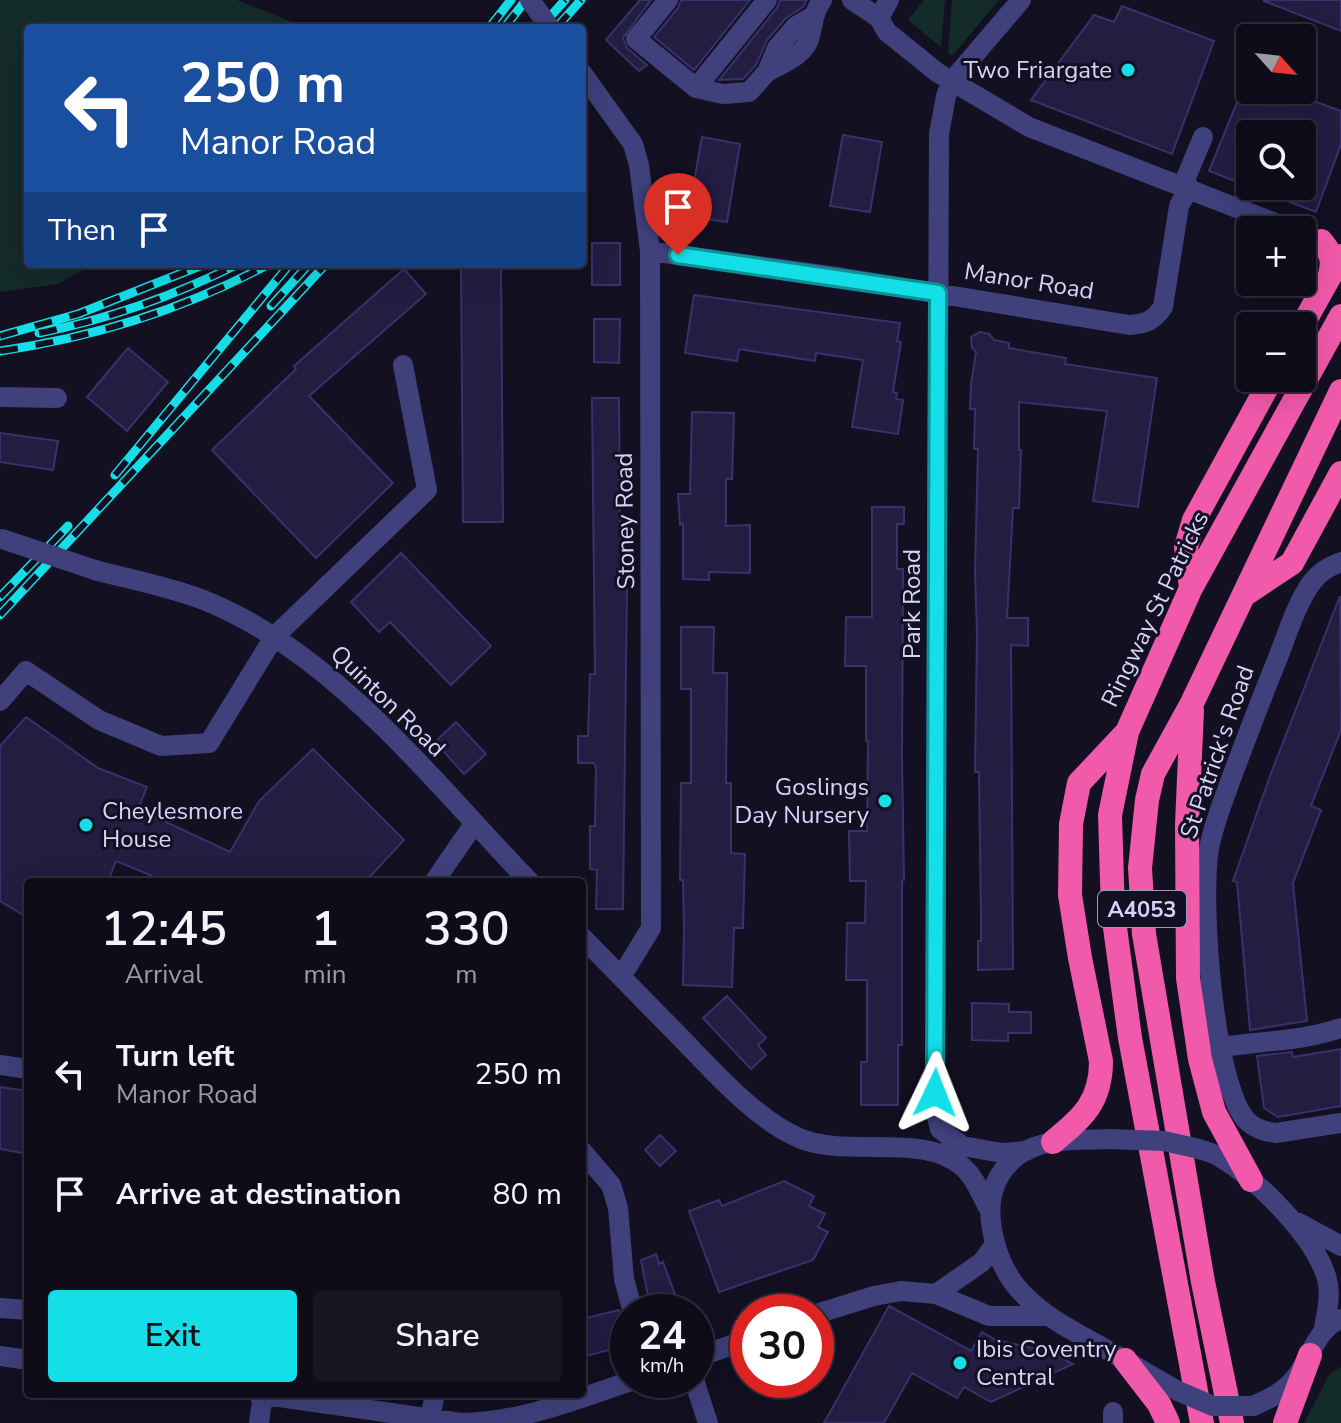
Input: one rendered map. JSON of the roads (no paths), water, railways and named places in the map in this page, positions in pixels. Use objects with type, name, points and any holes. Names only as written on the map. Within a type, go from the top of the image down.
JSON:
[{"type":"highway","points":[[1310,312],[1335,266],[1331,252],[1321,238]]},
{"type":"highway","name":"Ringway St Patricks","points":[[1202,1423],[1130,1038],[1113,913],[1108,829],[1127,732],[1191,588],[1341,316]]},
{"type":"highway","name":"A4053","points":[[1232,1423],[1203,1282],[1144,934],[1140,868],[1147,800],[1153,774],[1192,703],[1341,391]]},
{"type":"highway","points":[[1191,588],[1186,547],[1194,520],[1264,392]]},
{"type":"highway","points":[[1242,597],[1292,563],[1341,473]]},
{"type":"highway","points":[[1192,703],[1187,824],[1188,978],[1200,1059],[1214,1112],[1251,1180]]},
{"type":"highway","points":[[1045,1144],[1082,1117],[1096,1096],[1101,1078],[1101,1061],[1070,895],[1071,824],[1079,783],[1127,732]]},
{"type":"highway","points":[[1285,1423],[1310,1355]]},
{"type":"highway","points":[[1125,1360],[1159,1404],[1168,1423]]},
{"type":"street","points":[[530,0],[547,24]]},
{"type":"street","points":[[668,0],[630,45],[696,88],[723,94],[749,92],[767,72],[796,57],[810,40],[817,8]]},
{"type":"street","points":[[696,88],[767,0]]},
{"type":"street","points":[[852,0],[884,9],[887,32],[938,73],[1029,127],[1257,216]]},
{"type":"street","points":[[952,81],[1021,0]]},
{"type":"street","name":"Stoney Road","points":[[586,79],[633,144],[639,165],[650,251],[651,928],[621,977]]},
{"type":"street","name":"Park Road","points":[[952,81],[939,134],[935,1110],[940,1129],[961,1145]]},
{"type":"street","name":"Manor Road","points":[[650,251],[938,293],[1129,325],[1144,324],[1154,319],[1163,307],[1179,206],[1190,190],[1185,180],[1203,137]]},
{"type":"street","points":[[0,701],[26,671],[99,720],[161,746],[209,743],[274,637],[427,490],[403,365]]},
{"type":"street","points":[[0,397],[57,398]]},
{"type":"street","name":"Quinton Road","points":[[1,538],[95,570],[205,601],[274,637],[328,675],[353,698],[526,878]]},
{"type":"street","name":"St Patrick's Road","points":[[1341,562],[1323,569],[1310,585],[1252,720],[1221,806],[1209,849],[1207,942],[1222,1047],[1238,1109],[1256,1128],[1276,1133],[1341,1123]]},
{"type":"street","points":[[437,878],[474,824]]},
{"type":"street","points":[[586,941],[722,1081],[784,1131],[823,1145],[923,1150],[956,1161],[972,1176],[989,1209]]},
{"type":"street","points":[[1222,1047],[1313,1037],[1341,1028]]},
{"type":"street","points":[[0,1065],[24,1068]]},
{"type":"street","points":[[877,1149],[940,1143],[1011,1153],[1045,1144],[1109,1139],[1164,1141],[1217,1155],[1251,1180],[1295,1221],[1322,1263],[1328,1282],[1332,1323],[1283,1391],[1253,1406],[1213,1406],[1178,1391],[1049,1316],[1022,1293],[1003,1267],[995,1244],[989,1209],[991,1189],[998,1176],[1015,1159],[1045,1144]]},
{"type":"street","points":[[586,1156],[611,1185],[618,1208],[628,1294]]},
{"type":"street","points":[[1295,1221],[1341,1246]]},
{"type":"street","points":[[936,1294],[982,1262],[995,1244]]},
{"type":"street","points":[[834,1308],[901,1291],[936,1294],[989,1316],[1049,1316]]},
{"type":"street","points":[[0,1308],[24,1310]]},
{"type":"street","points":[[0,1356],[24,1359]]},
{"type":"street","points":[[586,1396],[610,1388]]},
{"type":"street","points":[[259,1423],[261,1398]]},
{"type":"street","points":[[289,1398],[461,1423],[503,1421],[582,1398]]},
{"type":"street","points":[[430,1418],[434,1398]]},
{"type":"street","points":[[700,1398],[708,1423]]},
{"type":"railway","points":[[492,24],[511,0]]},
{"type":"railway","points":[[507,24],[526,0]]},
{"type":"railway","points":[[544,24],[565,0]]},
{"type":"railway","points":[[560,24],[581,0]]},
{"type":"railway","points":[[0,336],[78,314],[195,268]]},
{"type":"railway","points":[[39,333],[141,305],[229,268]]},
{"type":"railway","points":[[0,351],[70,338],[139,319],[205,295],[261,268]]},
{"type":"railway","points":[[115,475],[287,268]]},
{"type":"railway","points":[[271,306],[305,268]]},
{"type":"railway","points":[[0,615],[322,268]]},
{"type":"railway","points":[[0,597],[68,526]]},
{"type":"place","name":"Two Friargate","points":[[1128,70]]},
{"type":"place","name":"Goslings Day Nursery","points":[[885,801]]},
{"type":"place","name":"Cheylesmore House","points":[[86,825]]},
{"type":"place","name":"Ibis Coventry Central","points":[[960,1363]]}]
